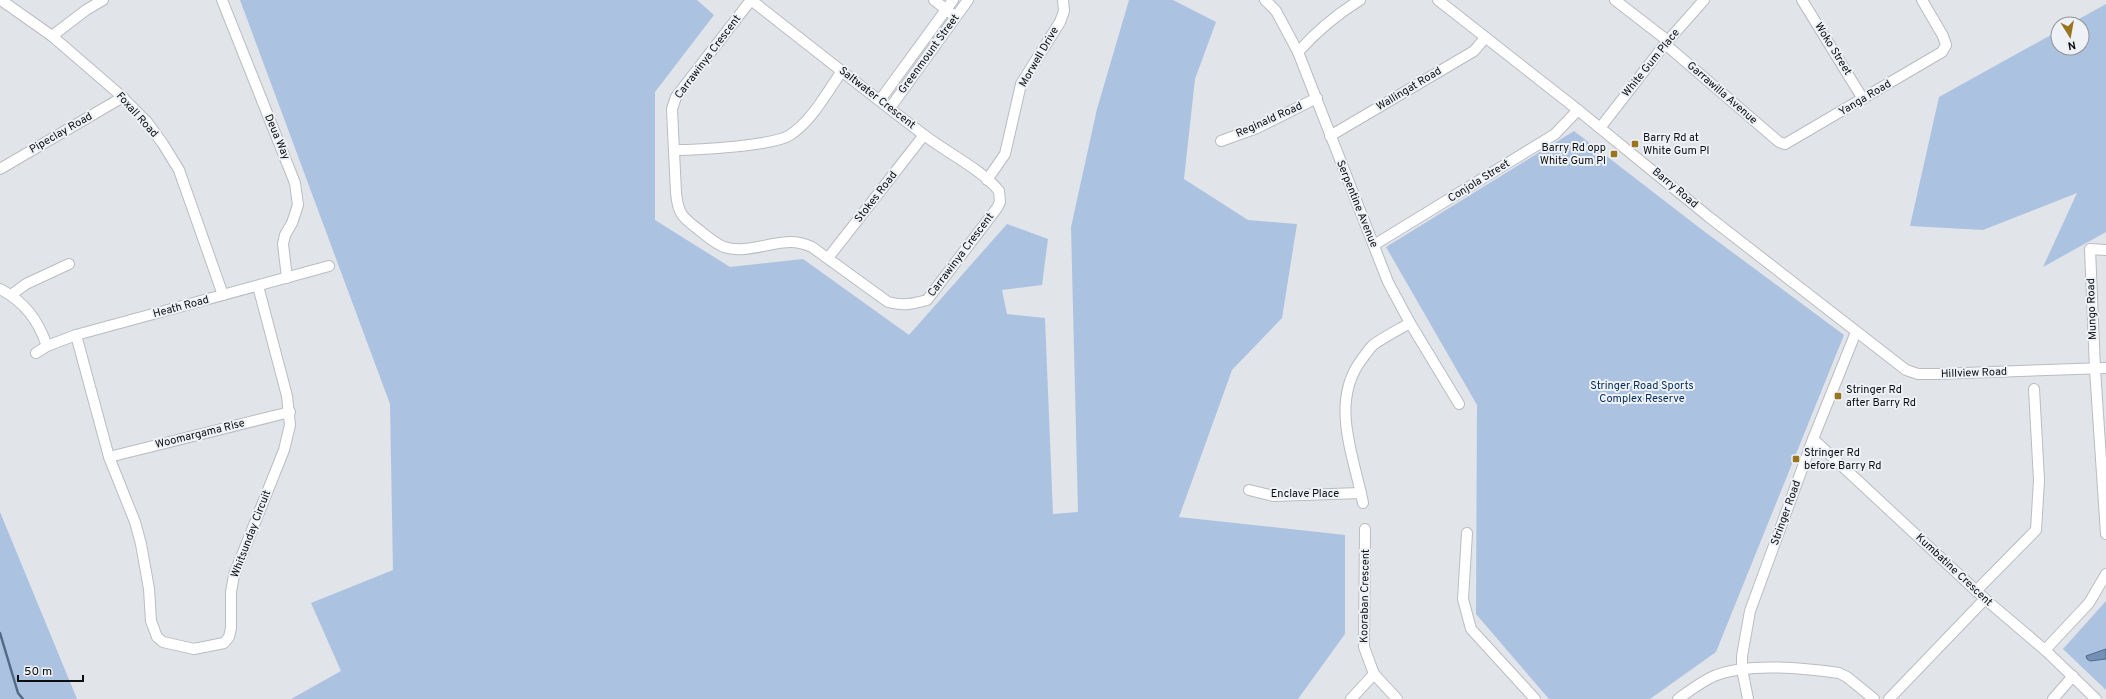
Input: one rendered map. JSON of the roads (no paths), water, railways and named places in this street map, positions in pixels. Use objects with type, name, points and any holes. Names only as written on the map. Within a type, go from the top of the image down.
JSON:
[{"type":"street","name":"Foxall Road","points":[[1,0],[52,36],[122,97],[146,122],[163,144],[178,170],[223,295]]},
{"type":"street","points":[[52,36],[86,10],[103,0]]},
{"type":"street","name":"Deua Way","points":[[222,0],[295,183],[298,204],[294,218],[285,235],[283,244],[287,278]]},
{"type":"street","name":"Saltwater Crescent","points":[[751,0],[924,135],[988,180],[996,187],[1000,196]]},
{"type":"street","name":"Carrawinya Crescent","points":[[751,0],[676,97],[672,109],[677,205],[682,217],[715,243],[739,250],[789,242],[799,242],[812,246],[888,302],[905,305],[927,300],[997,208],[1000,196]]},
{"type":"street","points":[[934,0],[956,18]]},
{"type":"street","name":"Greenmount Street","points":[[880,100],[953,0]]},
{"type":"street","name":"Greenmount Street","points":[[890,108],[968,0]]},
{"type":"street","name":"Morwell Drive","points":[[988,180],[1004,158],[1009,143],[1021,84],[1060,22],[1064,11],[1063,0]]},
{"type":"street","name":"Serpentine Avenue","points":[[1265,0],[1276,11],[1298,52],[1388,282],[1410,323],[1459,404]]},
{"type":"street","points":[[1298,52],[1311,37],[1346,9],[1360,0]]},
{"type":"street","name":"Barry Road","points":[[1438,0],[1578,110],[1709,217],[1856,332]]},
{"type":"street","name":"Garrawilla Avenue","points":[[1615,0],[1666,42],[1779,142]]},
{"type":"street","name":"White Gum Place","points":[[1600,128],[1666,42],[1704,0]]},
{"type":"street","name":"Woko Street","points":[[1802,0],[1863,99]]},
{"type":"street","name":"Yanga Road","points":[[1779,142],[1785,144],[1790,143],[1942,52],[1946,45],[1943,36],[1922,0]]},
{"type":"street","name":"Wallingat Road","points":[[1330,136],[1474,51],[1486,38]]},
{"type":"street","points":[[674,150],[770,142],[789,136],[802,126],[842,71]]},
{"type":"street","name":"Pipeclay Road","points":[[0,169],[122,97]]},
{"type":"street","name":"Reginald Road","points":[[1221,140],[1257,128],[1317,98]]},
{"type":"street","name":"Conjola Street","points":[[1374,245],[1555,134],[1578,110]]},
{"type":"street","name":"Stokes Road","points":[[828,258],[924,135]]},
{"type":"street","name":"Mungo Road","points":[[2106,250],[2090,249],[2095,369],[2104,479],[2106,534]]},
{"type":"street","points":[[11,295],[26,284],[69,264]]},
{"type":"street","name":"Heath Road","points":[[36,353],[47,346],[76,335],[329,266]]},
{"type":"street","name":"Whitsunday Circuit","points":[[76,335],[109,456],[135,522],[141,544],[149,589],[153,631],[163,642],[179,646],[194,649],[217,646],[224,643],[229,637],[231,628],[231,592],[234,575],[284,450],[290,425],[290,412],[287,396],[258,286]]},
{"type":"street","points":[[0,289],[20,301],[36,320],[47,346]]},
{"type":"street","name":"Enclave Place","points":[[1250,490],[1273,496],[1362,498],[1345,423],[1345,404],[1349,381],[1358,365],[1373,346],[1410,323]]},
{"type":"street","name":"Hillview Road","points":[[1856,332],[1906,370],[1918,374],[2106,368]]},
{"type":"street","name":"Stringer Road","points":[[1748,699],[1742,669],[1743,640],[1750,611],[1813,439],[1856,332]]},
{"type":"street","points":[[1976,591],[2036,530],[2039,480],[2034,389]]},
{"type":"street","name":"Woomargama Rise","points":[[109,456],[290,412]]},
{"type":"street","name":"Kumbatine Crescent","points":[[1813,439],[1976,591],[2045,650],[2096,699]]},
{"type":"street","name":"Kooraban Crescent","points":[[1366,529],[1364,647],[1374,674],[1397,699]]},
{"type":"street","points":[[1466,533],[1464,599],[1471,628],[1535,699]]},
{"type":"street","points":[[2045,650],[2089,603],[2106,574]]},
{"type":"street","points":[[1889,699],[1985,599]]},
{"type":"street","points":[[1678,699],[1713,677],[1755,667],[1839,673],[1847,677],[1874,699]]},
{"type":"street","points":[[1350,699],[1374,674]]},
{"type":"street","points":[[2053,699],[2073,676]]},
{"type":"waterway","points":[[0,633],[18,693],[23,699]]},
{"type":"place","name":"Barry Rd at White Gum Pl","points":[[1635,144]]},
{"type":"place","name":"Barry Rd opp White Gum Pl","points":[[1614,154]]},
{"type":"place","name":"Stringer Rd after Barry Rd","points":[[1838,396]]},
{"type":"place","name":"Stringer Rd before Barry Rd","points":[[1796,459]]},
{"type":"park label","name":"Stringer Road Sports Complex Reserve","points":[[1642,392]]}]
